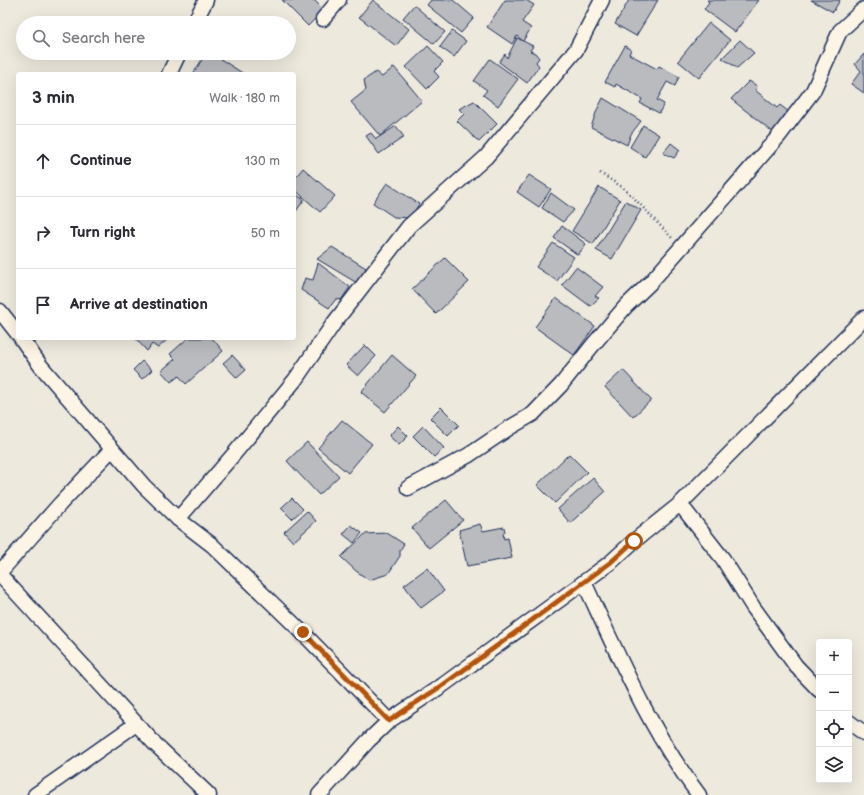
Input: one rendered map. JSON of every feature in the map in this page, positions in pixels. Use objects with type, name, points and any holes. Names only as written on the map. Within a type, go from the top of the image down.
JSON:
[{"type":"street","points":[[323,19],[339,0]]},
{"type":"street","points":[[178,519],[295,380],[334,323],[409,226],[486,157],[576,50],[602,0]]},
{"type":"street","points":[[197,16],[202,1]]},
{"type":"street","points":[[408,488],[469,455],[509,428],[534,414],[626,306],[650,283],[778,137],[813,91],[840,31],[864,9]]},
{"type":"street","points":[[169,72],[175,60]]},
{"type":"street","points":[[9,315],[16,330]]},
{"type":"street","points":[[319,795],[368,741],[389,721],[443,685],[611,562],[634,541],[680,504],[864,318]]},
{"type":"street","points":[[22,340],[40,366],[144,486],[178,519],[218,550],[303,632],[389,721]]},
{"type":"street","points":[[112,449],[60,504],[0,574],[136,724],[209,795]]},
{"type":"street","points":[[680,504],[723,559],[753,607],[796,666],[816,687]]},
{"type":"street","points":[[584,582],[648,715],[684,775],[699,795]]},
{"type":"street","points":[[35,795],[136,724]]},
{"type":"street","points":[[852,724],[864,733]]},
{"type":"path","points":[[600,173],[622,187],[633,197],[662,229],[681,247]]},
{"type":"building","points":[[282,0],[314,0],[324,10],[308,26]]},
{"type":"building","points":[[373,0],[409,29],[396,46],[359,17]]},
{"type":"building","points":[[431,0],[453,0],[474,18],[461,33],[427,5]]},
{"type":"building","points":[[505,0],[526,0],[534,5],[522,22],[531,28],[523,41],[517,36],[512,44],[487,27]]},
{"type":"building","points":[[629,0],[658,0],[636,36],[615,24]]},
{"type":"building","points":[[707,0],[759,0],[735,32],[704,9],[709,2]]},
{"type":"building","points":[[811,0],[840,0],[833,12]]},
{"type":"building","points":[[414,5],[445,32],[434,44],[403,18]]},
{"type":"building","points":[[709,23],[730,40],[699,78],[678,61]]},
{"type":"building","points":[[452,31],[466,41],[454,57],[440,47]]},
{"type":"building","points":[[517,38],[533,46],[530,51],[535,53],[539,58],[536,62],[539,66],[527,83],[499,62],[505,54],[507,58]]},
{"type":"building","points":[[740,40],[754,53],[737,68],[722,58]]},
{"type":"building","points":[[428,46],[443,62],[434,71],[439,77],[427,89],[406,67]]},
{"type":"building","points":[[625,46],[631,50],[629,54],[657,69],[659,66],[679,77],[675,86],[667,82],[657,100],[664,104],[659,113],[640,103],[642,99],[616,84],[615,87],[605,82]]},
{"type":"building","points":[[864,54],[864,93],[851,84],[861,71],[855,64]]},
{"type":"building","points":[[490,59],[518,79],[498,106],[483,95],[487,90],[474,81]]},
{"type":"building","points":[[202,60],[222,60],[241,72],[194,72]]},
{"type":"building","points":[[394,67],[422,101],[380,136],[351,102],[366,90],[364,80],[376,72],[382,77]]},
{"type":"building","points":[[749,81],[757,86],[755,90],[777,108],[780,105],[789,112],[774,133],[731,99]]},
{"type":"building","points":[[603,98],[641,121],[631,134],[627,145],[591,127]]},
{"type":"building","points":[[474,101],[497,124],[479,142],[457,121],[464,114],[459,109]]},
{"type":"building","points":[[643,125],[659,135],[645,157],[630,147]]},
{"type":"building","points":[[396,126],[404,137],[379,154],[366,136],[371,133],[376,139]]},
{"type":"building","points":[[671,143],[680,150],[674,158],[663,153]]},
{"type":"building","points":[[303,168],[335,196],[320,212],[296,191],[296,177]]},
{"type":"building","points":[[529,175],[551,189],[539,207],[517,192]]},
{"type":"building","points":[[387,183],[419,204],[410,218],[394,217],[373,203]]},
{"type":"building","points":[[599,187],[620,200],[593,244],[572,231]]},
{"type":"building","points":[[551,193],[574,210],[563,222],[542,208]]},
{"type":"building","points":[[296,194],[304,200],[296,211]]},
{"type":"building","points":[[626,201],[641,210],[612,259],[596,250]]},
{"type":"building","points":[[562,226],[586,244],[578,255],[554,238]]},
{"type":"building","points":[[553,243],[574,257],[557,281],[536,267]]},
{"type":"building","points":[[332,247],[366,268],[357,283],[317,259]]},
{"type":"building","points":[[445,258],[469,282],[436,314],[412,289]]},
{"type":"building","points":[[318,263],[350,287],[341,300],[336,299],[329,308],[301,290],[305,278],[313,280]]},
{"type":"building","points":[[576,267],[603,287],[595,296],[599,298],[590,306],[562,285]]},
{"type":"building","points":[[556,298],[595,326],[574,355],[535,327]]},
{"type":"building","points":[[137,340],[167,340],[158,348],[152,344],[147,351]]},
{"type":"building","points":[[186,340],[214,340],[223,351],[186,384],[179,376],[171,382],[161,371],[175,359],[170,354]]},
{"type":"building","points":[[365,345],[376,356],[358,376],[346,365]]},
{"type":"building","points":[[232,355],[246,370],[237,378],[223,363]]},
{"type":"building","points":[[392,355],[416,376],[385,412],[361,392]]},
{"type":"building","points":[[142,361],[152,370],[142,379],[133,370]]},
{"type":"building","points":[[623,370],[651,400],[633,417],[605,387]]},
{"type":"building","points":[[441,407],[459,425],[448,436],[430,418]]},
{"type":"building","points":[[342,420],[372,444],[348,473],[318,448]]},
{"type":"building","points":[[398,426],[408,436],[399,445],[389,436]]},
{"type":"building","points":[[423,426],[444,448],[434,457],[413,436]]},
{"type":"building","points":[[307,442],[339,476],[319,495],[287,461]]},
{"type":"building","points":[[569,454],[587,472],[555,503],[537,485]]},
{"type":"building","points":[[593,478],[605,492],[570,523],[558,509]]},
{"type":"building","points":[[292,498],[303,509],[292,519],[281,508]]},
{"type":"building","points":[[446,500],[463,520],[429,548],[412,528]]},
{"type":"building","points":[[307,511],[316,521],[293,542],[284,532]]},
{"type":"building","points":[[480,524],[483,531],[504,527],[504,539],[508,538],[512,558],[467,566],[459,530]]},
{"type":"building","points":[[351,525],[362,533],[354,543],[343,534]]},
{"type":"building","points":[[387,533],[404,544],[400,550],[400,556],[388,574],[369,580],[356,571],[341,557],[365,534]]},
{"type":"building","points":[[427,568],[444,591],[421,608],[404,585]]},
{"type":"route","points":[[303,632],[389,721],[443,685],[516,632],[611,562],[634,541]]}]
